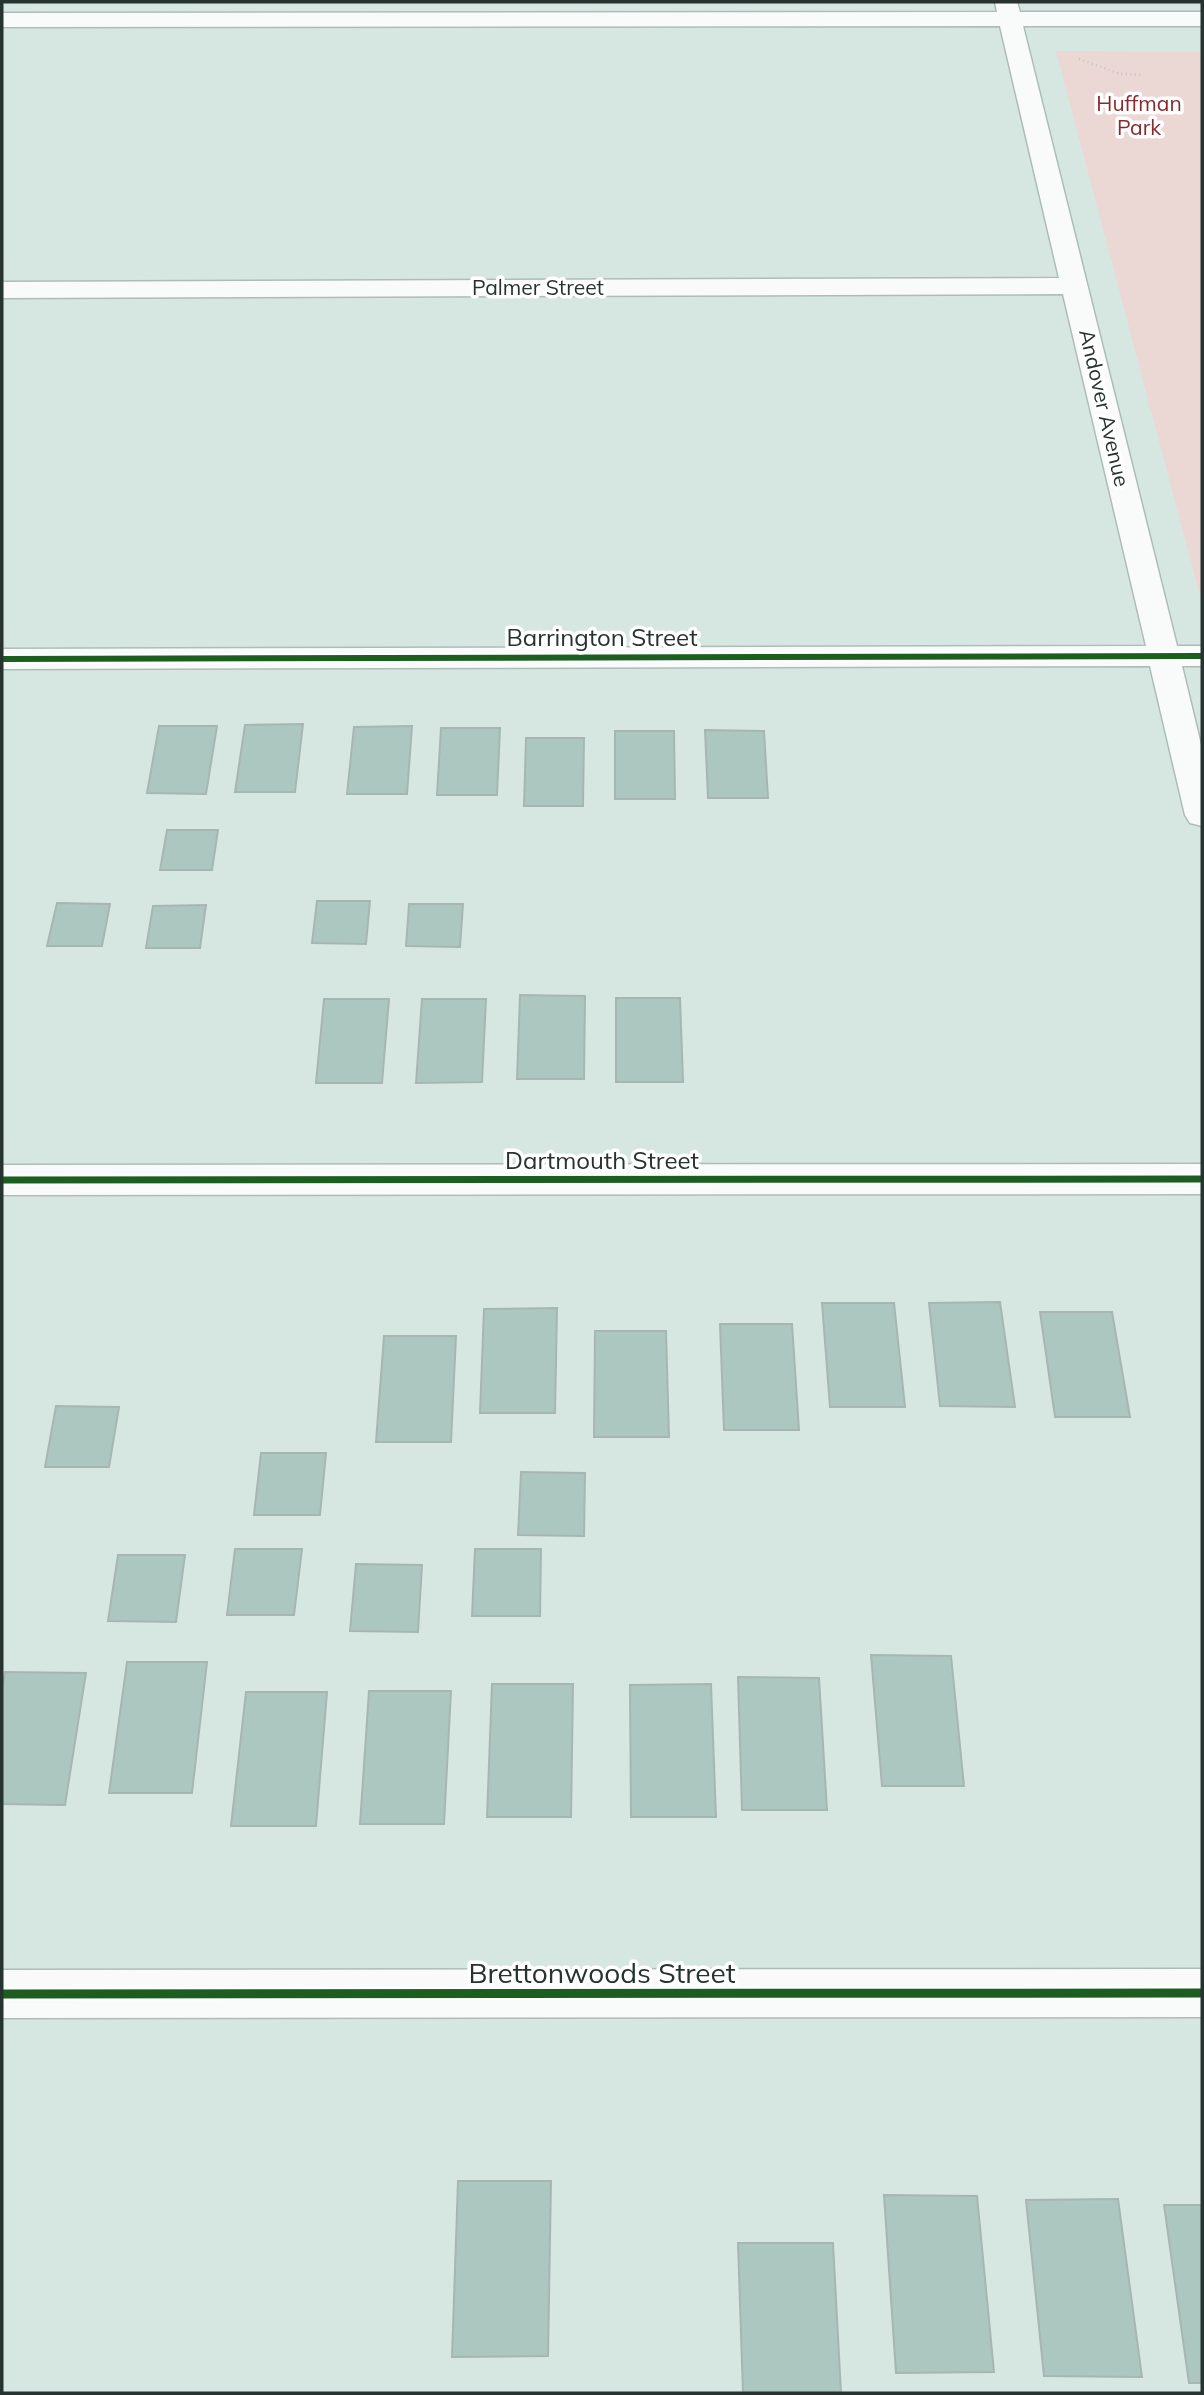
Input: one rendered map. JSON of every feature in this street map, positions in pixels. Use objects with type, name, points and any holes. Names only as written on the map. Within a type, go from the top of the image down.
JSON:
[{"type":"street","points":[[2,20],[1008,10],[1202,19]]},
{"type":"street","name":"Andover Avenue","points":[[1008,10],[1202,815]]},
{"type":"street","name":"Palmer Street","points":[[2,290],[1074,286]]},
{"type":"street","name":"Barrington Street","points":[[2,659],[1202,656]]},
{"type":"street","name":"Dartmouth Street","points":[[2,1180],[1202,1180]]},
{"type":"street","name":"Brettonwoods Street","points":[[2,1994],[1202,1993]]},
{"type":"path","points":[[1092,64],[1120,74],[1144,75]]},
{"type":"green space","name":"Huffman Park","points":[[1056,51],[1202,52],[1202,596],[1200,596]]},
{"type":"building","points":[[303,724],[295,792],[235,792],[245,725]]},
{"type":"building","points":[[159,726],[217,726],[206,794],[147,793]]},
{"type":"building","points":[[412,726],[407,794],[347,794],[354,727]]},
{"type":"building","points":[[441,728],[500,728],[497,795],[437,795]]},
{"type":"building","points":[[705,730],[764,731],[768,798],[708,798]]},
{"type":"building","points":[[615,731],[674,731],[675,799],[615,799]]},
{"type":"building","points":[[526,738],[584,738],[583,806],[524,806]]},
{"type":"building","points":[[167,830],[218,830],[212,870],[160,870]]},
{"type":"building","points":[[317,901],[370,901],[366,944],[312,943]]},
{"type":"building","points":[[57,903],[110,904],[102,946],[47,946]]},
{"type":"building","points":[[409,904],[463,904],[460,947],[406,946]]},
{"type":"building","points":[[206,905],[200,948],[146,948],[153,906]]},
{"type":"building","points":[[520,995],[585,996],[584,1079],[517,1079]]},
{"type":"building","points":[[616,998],[680,998],[683,1082],[616,1082]]},
{"type":"building","points":[[324,999],[389,999],[382,1083],[316,1083]]},
{"type":"building","points":[[422,999],[486,999],[482,1082],[416,1083]]},
{"type":"building","points":[[1000,1302],[1015,1407],[940,1406],[929,1303]]},
{"type":"building","points":[[822,1303],[894,1303],[905,1407],[830,1407]]},
{"type":"building","points":[[557,1308],[555,1413],[480,1413],[484,1309]]},
{"type":"building","points":[[1040,1312],[1112,1312],[1130,1417],[1055,1417]]},
{"type":"building","points":[[720,1324],[792,1324],[799,1430],[724,1430]]},
{"type":"building","points":[[595,1331],[666,1331],[669,1437],[594,1437]]},
{"type":"building","points":[[384,1336],[456,1336],[451,1442],[376,1442]]},
{"type":"building","points":[[56,1406],[119,1407],[109,1467],[45,1467]]},
{"type":"building","points":[[261,1453],[326,1453],[320,1515],[254,1515]]},
{"type":"building","points":[[521,1472],[585,1473],[584,1536],[518,1535]]},
{"type":"building","points":[[235,1549],[302,1549],[294,1615],[227,1615]]},
{"type":"building","points":[[475,1549],[541,1549],[540,1616],[472,1616]]},
{"type":"building","points":[[118,1555],[185,1555],[176,1622],[108,1621]]},
{"type":"building","points":[[356,1564],[422,1565],[418,1632],[350,1631]]},
{"type":"building","points":[[871,1655],[951,1656],[964,1786],[882,1786]]},
{"type":"building","points":[[127,1662],[207,1662],[192,1793],[109,1793]]},
{"type":"building","points":[[5,1672],[86,1673],[65,1805],[2,1804],[2,1689]]},
{"type":"building","points":[[738,1677],[819,1678],[827,1810],[742,1810]]},
{"type":"building","points":[[492,1684],[573,1684],[571,1817],[487,1817]]},
{"type":"building","points":[[711,1684],[716,1817],[631,1817],[630,1685]]},
{"type":"building","points":[[369,1691],[451,1691],[444,1824],[360,1824]]},
{"type":"building","points":[[246,1692],[327,1692],[316,1826],[231,1826]]},
{"type":"building","points":[[458,2181],[551,2181],[548,2356],[452,2357]]},
{"type":"building","points":[[884,2195],[977,2196],[994,2372],[896,2373]]},
{"type":"building","points":[[1118,2199],[1142,2377],[1044,2376],[1026,2200]]},
{"type":"building","points":[[1164,2205],[1202,2205],[1202,2383],[1189,2383]]},
{"type":"building","points":[[738,2243],[833,2243],[841,2393],[743,2393]]},
{"type":"cycle path","points":[[2,659],[1202,656]]},
{"type":"cycle path","points":[[2,1180],[1202,1179]]},
{"type":"cycle path","points":[[2,1994],[1202,1993]]}]
